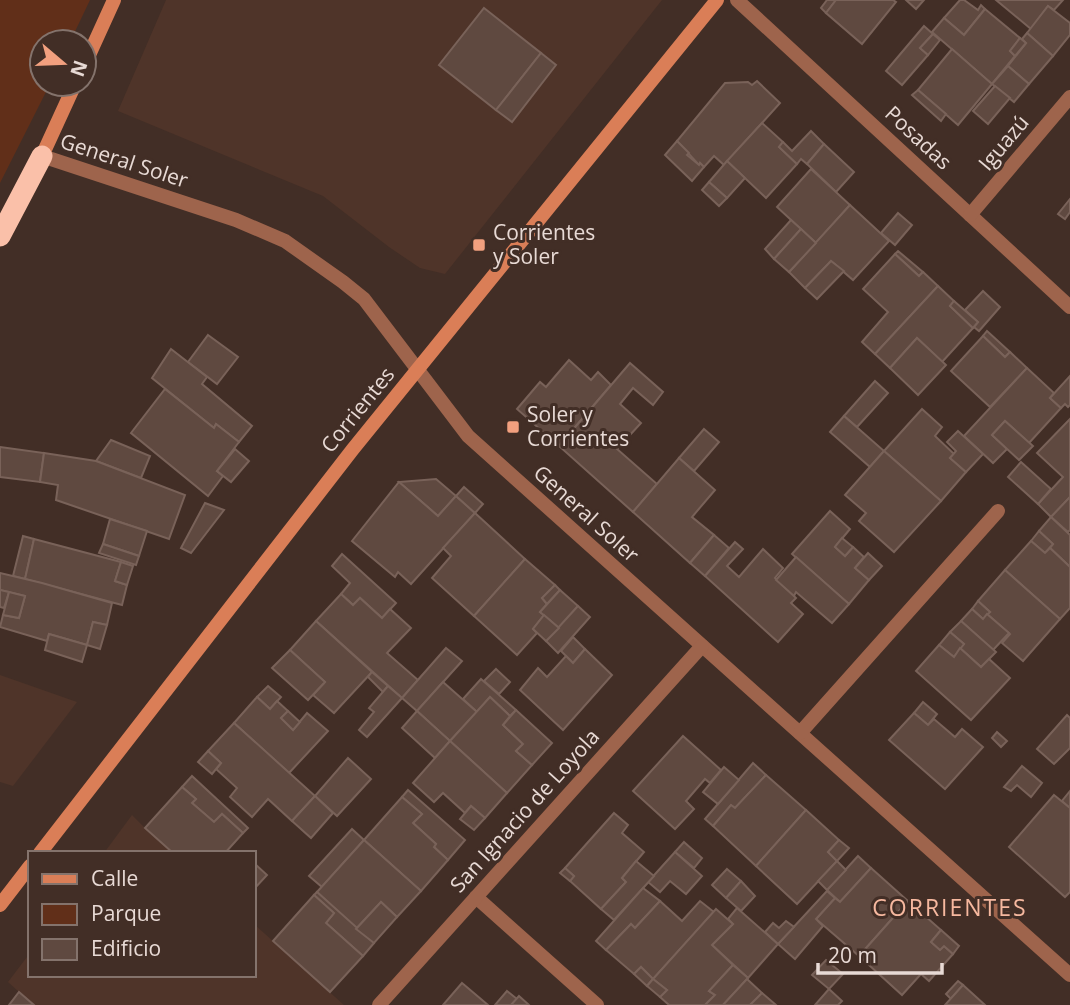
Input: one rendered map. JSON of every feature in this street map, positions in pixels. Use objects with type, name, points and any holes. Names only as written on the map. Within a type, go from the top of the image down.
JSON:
[{"type":"highway","points":[[0,236],[42,156]]},
{"type":"street","points":[[98,35],[114,0]]},
{"type":"street","name":"Corrientes","points":[[42,851],[353,449],[718,0]]},
{"type":"street","name":"Posadas","points":[[737,0],[1070,307]]},
{"type":"street","name":"Iguazú","points":[[970,215],[1070,97]]},
{"type":"street","points":[[42,156],[69,98]]},
{"type":"street","name":"General Soler","points":[[42,156],[236,220],[285,241],[343,282],[363,299],[468,436],[1070,975]]},
{"type":"street","points":[[800,733],[998,511]]},
{"type":"street","name":"San Ignacio de Loyola","points":[[379,1005],[702,646]]},
{"type":"street","points":[[0,905],[28,869]]},
{"type":"street","points":[[476,897],[597,1005]]},
{"type":"shaded area","points":[[166,0],[662,0],[445,274],[420,268],[323,196],[118,111]]},
{"type":"shaded area","points":[[0,675],[77,702],[13,786],[0,782]]},
{"type":"shaded area","points":[[132,815],[171,851],[105,851]]},
{"type":"shaded area","points":[[256,926],[344,1005],[9,1005],[19,992],[8,982],[28,956],[28,977],[256,977]]},
{"type":"green space","points":[[0,0],[90,0],[77,28],[28,28],[28,98],[43,98],[0,183]]},
{"type":"building","points":[[827,0],[836,0],[826,13],[821,8]]},
{"type":"building","points":[[836,0],[896,2],[862,44],[826,13]]},
{"type":"building","points":[[906,0],[924,0],[916,9]]},
{"type":"building","points":[[960,0],[978,10],[981,5],[985,9],[964,35],[944,18]]},
{"type":"building","points":[[996,0],[1063,0],[1054,10],[1048,6],[1031,29]]},
{"type":"building","points":[[1048,6],[1070,23],[1070,35],[1053,56],[1027,33]]},
{"type":"building","points":[[484,8],[541,53],[496,110],[439,65]]},
{"type":"building","points":[[985,9],[1020,38],[1010,51],[1015,56],[992,84],[932,32],[944,18],[964,35]]},
{"type":"building","points":[[924,26],[933,34],[920,48],[928,55],[902,85],[886,71]]},
{"type":"building","points":[[1027,33],[1053,56],[1029,84],[1008,66],[1026,43],[1022,39]]},
{"type":"building","points":[[933,34],[940,40],[928,55],[920,48]]},
{"type":"building","points":[[1020,38],[1026,43],[1015,56],[1010,51]]},
{"type":"building","points":[[952,49],[992,84],[958,125],[918,90]]},
{"type":"building","points":[[541,53],[556,65],[512,122],[496,110]]},
{"type":"building","points":[[1008,66],[1029,84],[1014,102],[992,84]]},
{"type":"building","points":[[757,81],[780,103],[724,165],[714,156],[704,167],[700,163],[699,165],[677,141],[725,83],[748,82],[752,85]]},
{"type":"building","points":[[995,86],[1010,98],[988,124],[973,111]]},
{"type":"building","points":[[918,90],[946,114],[941,121],[912,95]]},
{"type":"building","points":[[762,123],[783,142],[779,147],[797,164],[766,198],[727,161]]},
{"type":"building","points":[[811,131],[824,144],[807,164],[801,159],[797,164],[779,147],[783,142],[792,151]]},
{"type":"building","points":[[677,141],[689,153],[687,155],[704,167],[692,181],[665,155]]},
{"type":"building","points":[[824,144],[854,172],[836,192],[807,164]]},
{"type":"building","points":[[727,161],[745,178],[727,198],[709,182]]},
{"type":"building","points":[[811,169],[850,205],[816,243],[777,207]]},
{"type":"building","points":[[709,182],[727,198],[719,206],[702,190]]},
{"type":"building","points":[[1070,199],[1070,212],[1065,219],[1058,214]]},
{"type":"building","points":[[850,205],[889,241],[853,280],[831,261],[805,288],[789,272]]},
{"type":"building","points":[[898,213],[912,225],[895,245],[881,233]]},
{"type":"building","points":[[791,220],[801,229],[774,259],[765,249]]},
{"type":"building","points":[[801,229],[816,243],[789,272],[774,259]]},
{"type":"building","points":[[898,251],[923,272],[919,276],[895,254]]},
{"type":"building","points":[[895,254],[919,276],[923,272],[938,286],[875,354],[862,342],[888,312],[863,289]]},
{"type":"building","points":[[831,261],[844,271],[817,299],[805,288]]},
{"type":"building","points":[[938,286],[954,301],[950,306],[973,328],[942,362],[917,338],[890,368],[875,354]]},
{"type":"building","points":[[983,291],[1000,307],[979,331],[974,327],[978,322],[965,310]]},
{"type":"building","points":[[954,301],[978,322],[973,328],[950,306]]},
{"type":"building","points":[[987,331],[1010,352],[1005,357],[983,336]]},
{"type":"building","points":[[208,335],[238,357],[217,384],[188,362]]},
{"type":"building","points":[[983,336],[1005,357],[1010,352],[1027,368],[990,407],[951,371]]},
{"type":"building","points":[[917,338],[946,365],[918,395],[890,368]]},
{"type":"building","points":[[171,349],[207,377],[202,384],[252,426],[239,442],[216,424],[214,428],[152,378]]},
{"type":"building","points":[[569,360],[591,380],[598,372],[611,385],[559,446],[517,409],[540,382],[546,387]]},
{"type":"building","points":[[630,363],[663,392],[653,405],[633,388],[620,404],[641,423],[617,449],[657,484],[633,512],[559,446]]},
{"type":"building","points":[[1027,368],[1054,393],[1050,398],[1061,408],[1029,443],[1005,421],[992,435],[1007,449],[993,463],[964,436]]},
{"type":"building","points":[[1070,376],[1070,405],[1068,407],[1065,404],[1061,408],[1050,398]]},
{"type":"building","points":[[875,381],[888,393],[857,427],[844,416]]},
{"type":"building","points":[[165,389],[214,428],[216,424],[239,442],[217,471],[223,476],[208,496],[131,433]]},
{"type":"building","points":[[922,409],[942,427],[935,436],[954,454],[950,458],[966,472],[941,501],[884,451]]},
{"type":"building","points":[[844,416],[884,451],[870,467],[830,432]]},
{"type":"building","points":[[1070,419],[1070,497],[1051,517],[1038,504],[1063,477],[1037,453]]},
{"type":"building","points":[[1005,421],[1033,446],[1019,460],[992,435]]},
{"type":"building","points":[[704,429],[719,442],[694,471],[679,458]]},
{"type":"building","points":[[958,431],[983,454],[966,472],[950,458],[956,451],[947,442]]},
{"type":"building","points":[[111,440],[150,456],[141,478],[96,461]]},
{"type":"building","points":[[0,447],[44,453],[40,482],[0,477]]},
{"type":"building","points":[[235,449],[249,461],[231,482],[217,471]]},
{"type":"building","points":[[884,451],[941,501],[894,552],[859,521],[866,513],[845,495]]},
{"type":"building","points":[[44,453],[96,461],[185,495],[169,539],[56,500],[58,485],[40,482]]},
{"type":"building","points":[[679,458],[715,490],[692,517],[714,535],[690,563],[633,512]]},
{"type":"building","points":[[1021,462],[1051,489],[1038,504],[1008,477]]},
{"type":"building","points":[[436,479],[456,496],[438,516],[399,482]]},
{"type":"building","points":[[399,482],[438,516],[456,496],[475,513],[411,584],[398,572],[395,577],[352,541]]},
{"type":"building","points":[[464,487],[483,504],[475,513],[456,496]]},
{"type":"building","points":[[1070,497],[1070,530],[1068,532],[1051,517]]},
{"type":"building","points":[[205,503],[224,510],[191,553],[181,548]]},
{"type":"building","points":[[830,511],[850,529],[835,547],[845,556],[853,547],[864,557],[855,568],[869,580],[849,604],[792,554]]},
{"type":"building","points":[[475,513],[525,559],[474,616],[432,578],[451,556],[443,548]]},
{"type":"building","points":[[1051,517],[1070,535],[1070,567],[1050,548],[1053,544],[1039,531]]},
{"type":"building","points":[[110,519],[147,531],[139,556],[103,544]]},
{"type":"building","points":[[1039,531],[1053,544],[1045,553],[1031,541]]},
{"type":"building","points":[[714,535],[729,548],[705,576],[690,563]]},
{"type":"building","points":[[23,536],[34,539],[25,579],[13,576]]},
{"type":"building","points":[[842,538],[853,547],[845,556],[835,547]]},
{"type":"building","points":[[34,539],[121,562],[115,581],[127,585],[122,605],[25,579]]},
{"type":"building","points":[[1031,541],[1045,553],[1050,548],[1070,567],[1070,608],[1060,619],[1005,570]]},
{"type":"building","points":[[735,542],[743,549],[727,566],[739,577],[763,549],[783,568],[775,578],[796,598],[791,603],[803,614],[778,642],[705,576]]},
{"type":"building","points":[[103,544],[139,556],[136,565],[99,553]]},
{"type":"building","points":[[868,553],[882,566],[869,580],[855,568]]},
{"type":"building","points":[[342,554],[396,603],[382,618],[360,598],[353,605],[341,594],[350,583],[332,566]]},
{"type":"building","points":[[796,557],[849,604],[832,623],[796,592],[794,596],[776,580]]},
{"type":"building","points":[[525,559],[555,585],[542,598],[547,604],[540,612],[544,615],[533,629],[537,633],[517,655],[474,616]]},
{"type":"building","points":[[121,562],[133,566],[127,585],[115,581]]},
{"type":"building","points":[[1005,570],[1060,619],[1023,661],[1002,643],[1010,634],[987,614],[990,612],[978,601]]},
{"type":"building","points":[[0,573],[112,603],[107,625],[93,622],[87,645],[49,634],[47,641],[0,627],[3,615],[19,618],[25,596],[0,590]]},
{"type":"building","points":[[555,585],[560,590],[547,604],[542,598]]},
{"type":"building","points":[[0,590],[9,592],[4,608],[0,607]]},
{"type":"building","points":[[560,590],[578,606],[559,628],[540,612]]},
{"type":"building","points":[[9,592],[25,596],[19,618],[3,615]]},
{"type":"building","points":[[341,594],[353,605],[360,598],[382,618],[390,609],[411,628],[387,653],[418,680],[402,698],[316,621]]},
{"type":"building","points":[[978,601],[990,612],[983,619],[972,609]]},
{"type":"building","points":[[578,606],[590,617],[558,653],[546,641]]},
{"type":"building","points":[[972,609],[983,619],[987,614],[1009,633],[993,650],[961,621]]},
{"type":"building","points":[[544,615],[559,628],[546,641],[533,629]]},
{"type":"building","points":[[316,621],[372,672],[334,713],[313,695],[325,682],[290,650]]},
{"type":"building","points":[[961,621],[996,652],[981,667],[960,648],[964,644],[950,632]]},
{"type":"building","points":[[93,622],[107,625],[100,649],[87,645]]},
{"type":"building","points":[[950,632],[964,644],[954,657],[939,645]]},
{"type":"building","points":[[49,634],[87,645],[82,662],[45,650]]},
{"type":"building","points":[[573,637],[585,649],[573,663],[561,651]]},
{"type":"building","points":[[939,645],[954,657],[960,648],[981,667],[989,659],[1010,678],[971,720],[916,671]]},
{"type":"building","points":[[446,648],[462,661],[417,711],[402,698]]},
{"type":"building","points":[[585,649],[612,675],[563,730],[520,690],[538,668],[547,677],[566,656],[573,663]]},
{"type":"building","points":[[290,650],[325,682],[308,700],[272,668]]},
{"type":"building","points":[[496,669],[510,682],[499,694],[484,681]]},
{"type":"building","points":[[372,672],[388,686],[383,692],[368,677]]},
{"type":"building","points":[[481,679],[516,710],[510,716],[490,697],[477,712],[463,699]]},
{"type":"building","points":[[443,682],[477,712],[450,741],[417,711]]},
{"type":"building","points":[[268,686],[281,697],[270,709],[257,697]]},
{"type":"building","points":[[388,686],[402,698],[367,737],[359,730],[374,712],[369,708]]},
{"type":"building","points":[[257,697],[270,709],[277,701],[288,711],[281,718],[293,730],[307,713],[328,731],[289,773],[234,723]]},
{"type":"building","points":[[490,697],[510,716],[503,725],[523,744],[516,751],[532,765],[507,793],[450,741]]},
{"type":"building","points":[[923,702],[937,714],[928,725],[914,713]]},
{"type":"building","points":[[516,710],[552,743],[532,765],[516,751],[523,744],[503,725]]},
{"type":"building","points":[[288,711],[300,722],[293,730],[281,718]]},
{"type":"building","points":[[417,711],[450,741],[435,758],[402,728]]},
{"type":"building","points":[[914,713],[928,725],[934,719],[955,737],[962,729],[983,747],[945,789],[889,740]]},
{"type":"building","points":[[1067,715],[1070,718],[1070,748],[1054,764],[1037,749]]},
{"type":"building","points":[[234,723],[315,796],[292,821],[268,799],[252,817],[230,797],[237,788],[216,769],[221,763],[208,751]]},
{"type":"building","points":[[997,732],[1007,741],[1001,747],[992,738]]},
{"type":"building","points":[[683,736],[721,770],[710,783],[705,779],[686,801],[694,809],[675,829],[633,791]]},
{"type":"building","points":[[450,741],[507,793],[485,818],[471,806],[465,813],[443,793],[434,802],[413,783]]},
{"type":"building","points":[[208,751],[221,763],[212,774],[198,762]]},
{"type":"building","points":[[348,758],[371,779],[337,816],[315,796]]},
{"type":"building","points":[[753,763],[766,775],[735,808],[731,805],[713,826],[705,819]]},
{"type":"building","points":[[1022,766],[1042,783],[1031,797],[1017,785],[1011,791],[1004,787]]},
{"type":"building","points":[[724,767],[739,780],[718,804],[703,792]]},
{"type":"building","points":[[766,775],[806,810],[756,866],[713,826],[731,805],[735,808]]},
{"type":"building","points":[[192,776],[248,828],[243,833],[222,814],[214,822],[192,803],[196,799],[182,787]]},
{"type":"building","points":[[182,787],[196,799],[192,803],[214,822],[222,814],[243,833],[227,851],[171,851],[145,828]]},
{"type":"building","points":[[408,790],[465,840],[448,860],[434,847],[436,844],[413,823],[422,814],[402,797]]},
{"type":"building","points":[[1070,791],[1070,808],[1062,801]]},
{"type":"building","points":[[1054,795],[1070,808],[1070,892],[1065,897],[1009,847]]},
{"type":"building","points":[[315,796],[333,813],[311,838],[292,821]]},
{"type":"building","points":[[402,797],[422,814],[413,823],[436,844],[434,847],[448,860],[421,891],[364,840]]},
{"type":"building","points":[[471,806],[485,818],[474,830],[460,819]]},
{"type":"building","points":[[806,810],[839,840],[828,852],[837,861],[797,904],[756,866]]},
{"type":"building","points":[[614,813],[628,825],[622,833],[644,852],[622,878],[626,882],[601,909],[570,881],[574,876],[565,868]]},
{"type":"building","points":[[352,829],[364,840],[322,887],[309,876]]},
{"type":"building","points":[[364,840],[421,891],[397,917],[381,902],[356,929],[317,892]]},
{"type":"building","points":[[839,840],[849,848],[837,861],[828,852]]},
{"type":"building","points":[[684,842],[702,858],[694,868],[675,852]]},
{"type":"building","points":[[675,852],[702,876],[686,894],[670,881],[660,892],[648,882]]},
{"type":"building","points":[[858,856],[871,868],[840,902],[827,890]]},
{"type":"building","points":[[636,861],[654,876],[614,920],[601,909],[626,882],[622,878]]},
{"type":"building","points":[[837,861],[846,870],[827,890],[818,881]]},
{"type":"building","points":[[256,865],[267,875],[256,887]]},
{"type":"building","points":[[565,868],[574,876],[570,881],[560,873]]},
{"type":"building","points":[[871,868],[908,901],[859,956],[816,919],[835,898],[840,902]]},
{"type":"building","points":[[727,869],[741,881],[726,898],[712,885]]},
{"type":"building","points":[[741,881],[755,896],[741,911],[726,898]]},
{"type":"building","points":[[643,888],[660,901],[635,928],[631,924],[606,950],[596,941]]},
{"type":"building","points":[[827,891],[835,898],[816,919],[823,926],[795,959],[778,944]]},
{"type":"building","points":[[317,892],[374,943],[363,956],[326,923],[334,913],[314,895]]},
{"type":"building","points":[[314,895],[334,913],[326,923],[363,956],[330,992],[273,941]]},
{"type":"building","points":[[660,901],[682,921],[700,901],[714,912],[653,979],[641,967],[634,974],[606,950],[631,924],[635,928]]},
{"type":"building","points":[[908,901],[941,930],[931,942],[940,950],[944,946],[953,954],[929,981],[921,974],[902,995],[859,956]]},
{"type":"building","points":[[381,902],[397,917],[374,943],[356,929]]},
{"type":"building","points":[[737,908],[778,944],[748,978],[712,945],[733,924],[728,919]]},
{"type":"building","points":[[716,909],[733,924],[712,945],[733,965],[709,991],[715,995],[705,1005],[669,1005],[660,997],[667,990],[653,979]]},
{"type":"building","points":[[786,921],[794,927],[778,944],[765,932],[773,923],[779,928]]},
{"type":"building","points":[[941,930],[959,946],[953,954],[944,946],[940,950],[931,942]]},
{"type":"building","points":[[826,960],[843,974],[829,989],[812,975]]},
{"type":"building","points":[[733,965],[748,978],[723,1005],[705,1005],[715,995],[709,991]]},
{"type":"building","points":[[641,967],[653,979],[647,986],[634,974]]},
{"type":"building","points":[[653,979],[667,990],[660,997],[647,986]]},
{"type":"building","points":[[747,979],[762,993],[750,1005],[723,1005]]},
{"type":"building","points":[[958,981],[963,985],[951,999],[946,994]]},
{"type":"building","points":[[462,983],[488,1005],[443,1005]]},
{"type":"building","points":[[963,985],[985,1005],[945,1005]]},
{"type":"building","points":[[829,989],[842,1001],[838,1005],[815,1005]]},
{"type":"building","points":[[507,991],[517,999],[511,1005],[495,1005]]},
{"type":"building","points":[[19,992],[34,1005],[9,1005]]},
{"type":"building","points":[[762,993],[776,1005],[750,1005]]},
{"type":"building","points":[[519,996],[529,1005],[511,1005]]},
{"type":"place","name":"Corrientes y Soler","points":[[479,245]]},
{"type":"place","name":"Soler y Corrientes","points":[[513,427]]},
{"type":"district","name":"CORRIENTES","points":[[950,908]]}]
